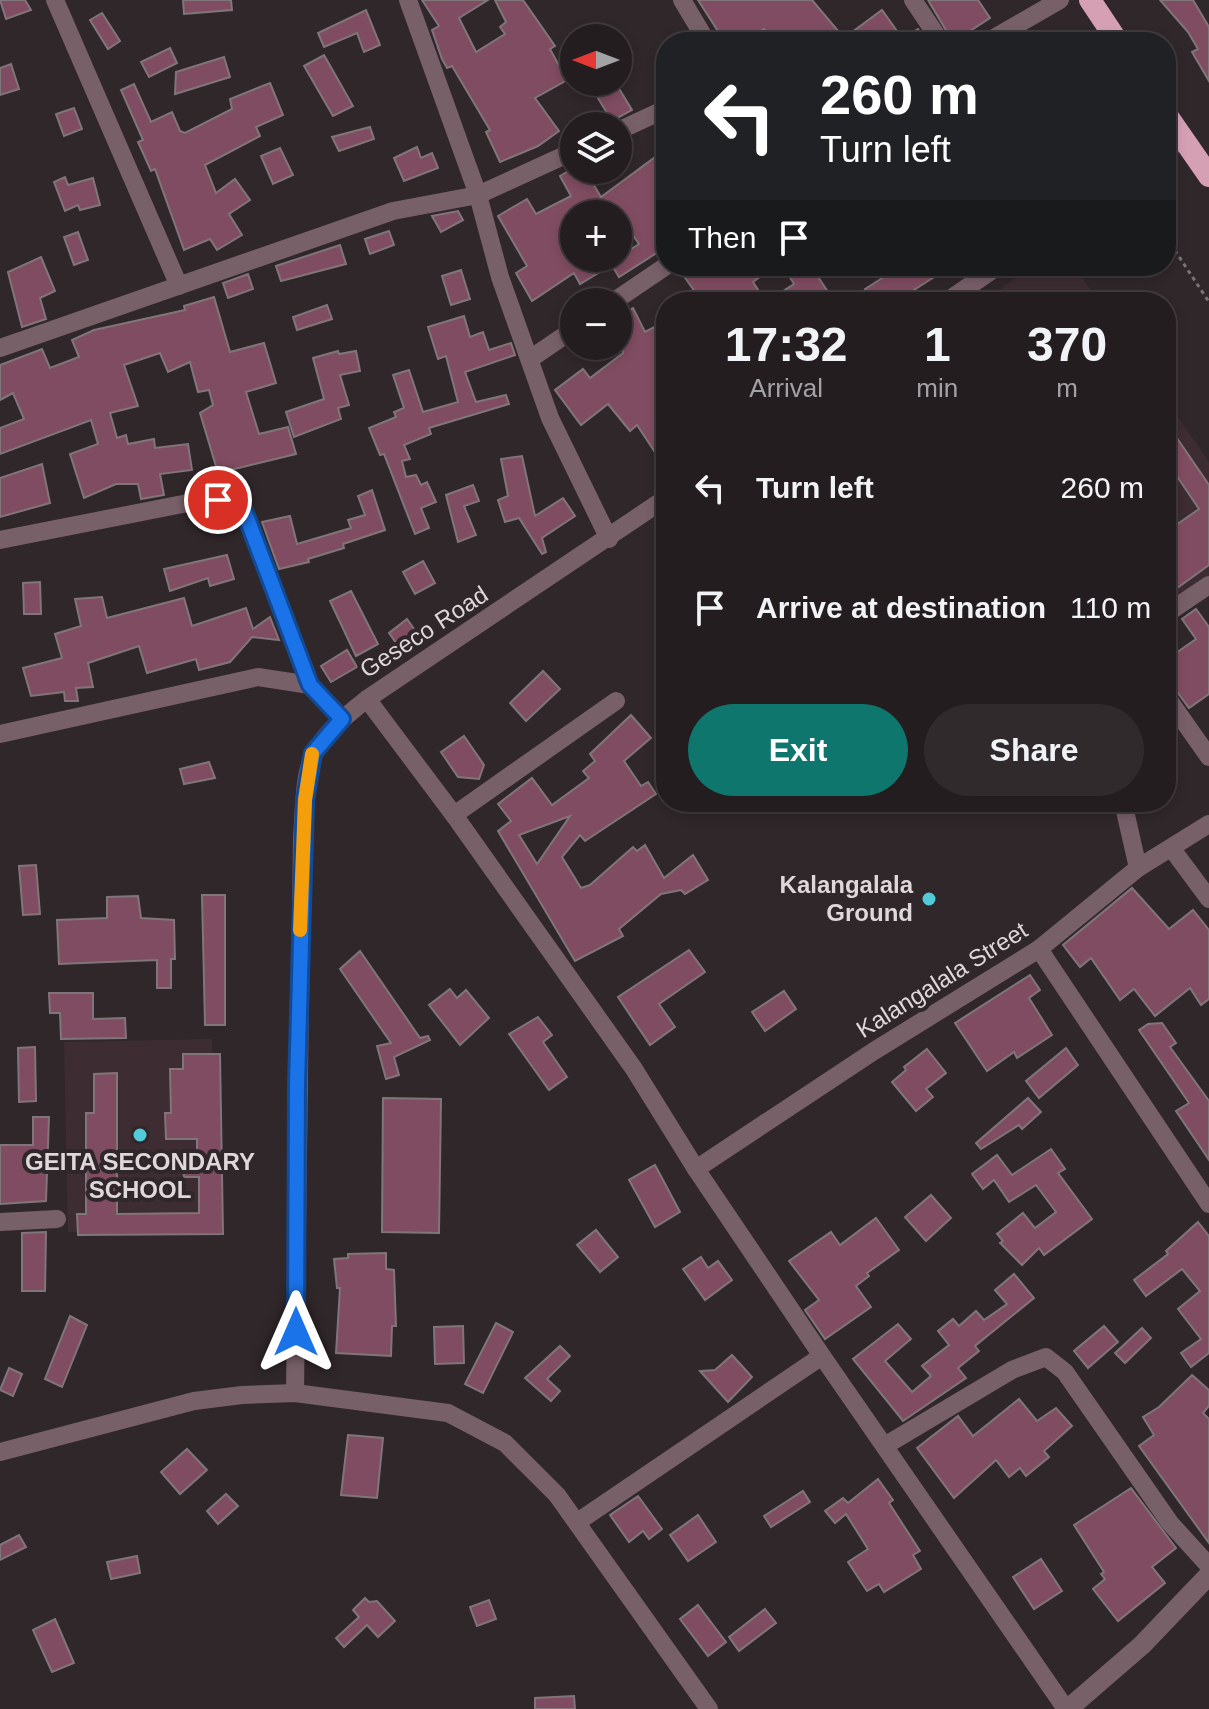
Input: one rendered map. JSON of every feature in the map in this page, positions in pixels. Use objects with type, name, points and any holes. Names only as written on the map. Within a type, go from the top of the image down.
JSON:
[{"type":"highway","points":[[1090,0],[1111,32]]},
{"type":"highway","points":[[1176,146],[1209,176]]},
{"type":"street","points":[[55,0],[179,286]]},
{"type":"street","points":[[408,0],[478,195],[500,277],[550,418],[609,539]]},
{"type":"street","points":[[682,0],[701,32]]},
{"type":"street","points":[[913,0],[934,32]]},
{"type":"street","points":[[1004,32],[1060,0]]},
{"type":"street","points":[[632,125],[656,113]]},
{"type":"street","points":[[0,348],[393,211],[478,195],[560,157]]},
{"type":"street","points":[[632,289],[656,273]]},
{"type":"street","points":[[960,292],[984,276]]},
{"type":"street","points":[[530,359],[560,339]]},
{"type":"street","points":[[0,540],[198,501],[234,504],[245,513],[310,685],[342,719]]},
{"type":"street","name":"Geseco Road","points":[[295,1393],[297,1085],[305,800],[313,753],[342,719],[367,699],[656,505]]},
{"type":"street","points":[[1176,607],[1209,585]]},
{"type":"street","points":[[0,734],[258,677],[278,677],[310,685]]},
{"type":"street","points":[[367,699],[454,815],[634,1069],[696,1169],[822,1356],[1067,1709],[1142,1645],[1209,1575]]},
{"type":"street","points":[[454,815],[616,701]]},
{"type":"street","points":[[1176,710],[1209,757]]},
{"type":"street","points":[[1125,812],[1138,868]]},
{"type":"street","name":"Kalangalala Street","points":[[696,1169],[874,1051],[1039,949],[1138,868],[1209,824]]},
{"type":"street","points":[[1172,849],[1209,899]]},
{"type":"street","points":[[1039,949],[1209,1204]]},
{"type":"street","points":[[0,1222],[57,1219]]},
{"type":"street","points":[[579,1521],[822,1356]]},
{"type":"street","points":[[886,1445],[1012,1370],[1046,1357],[1065,1372],[1170,1523],[1209,1566]]},
{"type":"street","points":[[0,1452],[194,1401],[295,1393],[448,1413],[479,1427],[531,1466],[579,1521],[709,1709]]},
{"type":"path","points":[[1176,252],[1209,302]]},
{"type":"shaded area","points":[[1018,276],[1081,276],[1092,292],[997,292]]},
{"type":"shaded area","points":[[1176,414],[1209,462],[1209,577],[1176,601]]},
{"type":"shaded area","name":"GEITA SECONDARY SCHOOL","points":[[212,1039],[216,1229],[68,1232],[64,1042]]},
{"type":"building","points":[[0,0],[25,0],[31,10],[6,19]]},
{"type":"building","points":[[183,0],[231,0],[232,10],[184,14]]},
{"type":"building","points":[[422,0],[488,0],[459,18],[476,52],[505,34],[500,27],[506,22],[495,0],[523,0],[555,46],[550,49],[560,67],[560,84],[535,98],[559,131],[538,146],[500,162],[486,132],[490,130],[452,66],[447,68],[442,59],[432,30],[439,26]]},
{"type":"building","points":[[698,0],[812,0],[839,32],[766,32],[764,29],[759,32],[719,32]]},
{"type":"building","points":[[928,0],[978,0],[990,18],[968,32],[947,32]]},
{"type":"building","points":[[1160,0],[1193,0],[1209,27],[1209,81],[1192,52],[1198,49],[1188,32]]},
{"type":"building","points":[[366,10],[380,45],[364,52],[357,33],[324,47],[318,33]]},
{"type":"building","points":[[882,10],[898,32],[852,32]]},
{"type":"building","points":[[102,13],[120,41],[108,49],[90,20]]},
{"type":"building","points":[[170,48],[177,63],[149,77],[141,62]]},
{"type":"building","points":[[324,55],[353,106],[333,116],[304,66]]},
{"type":"building","points":[[224,57],[230,77],[175,94],[176,72]]},
{"type":"building","points":[[11,64],[19,89],[0,95],[0,68]]},
{"type":"building","points":[[270,83],[283,115],[256,127],[260,136],[205,165],[216,193],[235,179],[250,200],[229,214],[242,235],[217,250],[210,239],[184,250],[155,169],[151,171],[138,142],[143,140],[121,90],[134,84],[151,122],[172,112],[180,131],[185,133],[232,109],[230,99]]},
{"type":"building","points":[[597,96],[624,96],[632,110],[628,112],[606,112]]},
{"type":"building","points":[[74,108],[82,129],[64,136],[56,114]]},
{"type":"building","points":[[370,127],[374,139],[339,151],[332,137]]},
{"type":"building","points":[[417,147],[421,158],[432,153],[438,168],[404,181],[394,158]]},
{"type":"building","points":[[280,148],[293,175],[273,184],[261,156]]},
{"type":"building","points":[[656,156],[656,253],[632,269],[632,248],[639,244],[632,234],[632,200],[563,200],[571,196],[564,184],[593,184],[601,197],[619,184],[632,184],[632,174]]},
{"type":"building","points":[[65,177],[68,185],[93,178],[100,205],[80,210],[78,205],[65,211],[54,182]]},
{"type":"building","points":[[527,199],[536,214],[560,202],[560,272],[600,272],[580,284],[574,273],[532,301],[516,273],[527,266],[498,216]]},
{"type":"building","points":[[458,211],[463,220],[441,232],[432,216]]},
{"type":"building","points":[[389,231],[394,245],[370,254],[365,239]]},
{"type":"building","points":[[78,232],[88,260],[74,265],[64,237]]},
{"type":"building","points":[[340,245],[346,264],[281,281],[276,266]]},
{"type":"building","points":[[41,257],[55,291],[40,298],[46,319],[22,327],[8,272]]},
{"type":"building","points":[[461,270],[470,299],[451,305],[442,276]]},
{"type":"building","points":[[248,274],[253,289],[228,298],[223,283]]},
{"type":"building","points":[[684,276],[761,276],[753,282],[760,292],[695,292]]},
{"type":"building","points":[[789,276],[818,276],[828,292],[782,292],[794,284]]},
{"type":"building","points":[[885,276],[936,276],[911,292],[867,292],[865,289]]},
{"type":"building","points":[[214,297],[230,352],[264,343],[276,383],[246,392],[259,434],[288,427],[296,454],[218,473],[200,413],[213,405],[209,390],[198,392],[190,362],[168,372],[160,353],[124,365],[138,406],[110,413],[117,438],[126,435],[128,444],[154,439],[155,448],[188,444],[192,470],[160,474],[164,495],[141,499],[138,484],[116,484],[84,498],[70,454],[98,444],[91,420],[0,454],[0,428],[24,419],[13,393],[0,400],[0,365],[42,349],[50,368],[79,357],[72,340],[94,330],[185,310],[184,306]]},
{"type":"building","points":[[327,305],[332,319],[297,330],[293,317]]},
{"type":"building","points":[[632,309],[645,332],[656,326],[656,454],[637,425],[630,431],[608,404],[581,425],[555,390],[583,369],[590,378],[614,360],[632,360]]},
{"type":"building","points":[[464,316],[470,337],[483,332],[489,350],[511,343],[515,355],[465,372],[476,402],[506,395],[509,404],[429,428],[431,434],[404,445],[410,459],[402,461],[406,477],[416,475],[421,485],[427,482],[436,502],[421,508],[429,528],[415,534],[384,454],[380,455],[369,428],[396,417],[394,412],[404,408],[393,375],[409,370],[423,412],[458,402],[446,356],[438,359],[428,327]]},
{"type":"building","points":[[338,351],[339,354],[356,351],[360,371],[340,375],[349,405],[338,408],[341,419],[294,437],[286,412],[324,399],[313,358]]},
{"type":"building","points":[[1176,437],[1209,485],[1209,565],[1176,589],[1176,525],[1199,509],[1176,475]]},
{"type":"building","points":[[522,456],[535,516],[563,498],[575,516],[542,538],[546,552],[542,554],[519,518],[505,522],[498,500],[508,496],[501,459]]},
{"type":"building","points":[[42,464],[50,503],[0,517],[0,478]]},
{"type":"building","points":[[473,485],[479,501],[464,506],[476,535],[458,542],[446,495]]},
{"type":"building","points":[[372,490],[385,530],[343,544],[344,548],[308,559],[309,562],[279,569],[262,522],[290,516],[297,544],[351,528],[348,520],[365,515],[358,496]]},
{"type":"building","points":[[227,555],[234,579],[210,586],[208,578],[170,591],[164,569]]},
{"type":"building","points":[[423,561],[435,583],[415,594],[403,572]]},
{"type":"building","points":[[40,582],[41,614],[24,614],[23,583]]},
{"type":"building","points":[[351,591],[378,644],[356,656],[330,601]]},
{"type":"building","points":[[102,597],[107,618],[184,598],[192,626],[246,608],[253,629],[270,617],[279,640],[252,637],[230,662],[199,670],[196,659],[147,673],[139,646],[88,663],[93,687],[76,688],[78,701],[65,701],[64,692],[31,696],[23,668],[62,658],[55,634],[81,626],[75,599]]},
{"type":"building","points":[[1196,609],[1209,627],[1209,694],[1189,708],[1176,690],[1176,653],[1196,639],[1182,619]]},
{"type":"building","points":[[407,619],[417,633],[399,647],[389,633]]},
{"type":"building","points":[[347,650],[357,667],[331,682],[321,666]]},
{"type":"building","points":[[543,671],[560,689],[526,721],[510,703]]},
{"type":"building","points":[[631,715],[651,738],[624,761],[641,786],[648,782],[656,794],[585,841],[580,835],[562,857],[581,888],[590,885],[633,847],[637,851],[645,845],[664,878],[693,855],[708,880],[685,894],[681,890],[661,894],[619,929],[623,936],[575,961],[498,831],[511,821],[498,804],[532,778],[552,805],[589,778],[583,771],[595,761],[590,754]],"holes":[[[570,816],[537,864],[519,835]]]},
{"type":"building","points":[[464,736],[484,765],[479,779],[458,777],[441,752]]},
{"type":"building","points":[[209,762],[215,778],[184,784],[180,769]]},
{"type":"building","points":[[36,865],[40,914],[23,915],[19,866]]},
{"type":"building","points":[[1132,888],[1169,929],[1193,910],[1209,930],[1209,999],[1201,1005],[1190,988],[1155,1016],[1134,989],[1120,1000],[1091,958],[1080,967],[1063,945]]},
{"type":"building","points":[[202,895],[225,895],[225,1025],[205,1025]]},
{"type":"building","points":[[138,896],[141,918],[174,920],[175,959],[171,959],[171,988],[157,988],[157,960],[59,964],[57,920],[107,918],[107,897]]},
{"type":"building","points":[[689,950],[705,972],[659,1004],[675,1027],[650,1045],[618,997]]},
{"type":"building","points":[[360,951],[420,1038],[428,1036],[430,1040],[394,1057],[399,1075],[386,1079],[377,1046],[391,1043],[340,969]]},
{"type":"building","points":[[1030,975],[1040,990],[1029,998],[1052,1035],[1017,1058],[1014,1052],[987,1071],[955,1023]]},
{"type":"building","points":[[450,989],[457,998],[466,990],[489,1018],[460,1045],[429,1005]]},
{"type":"building","points":[[784,991],[796,1009],[765,1031],[752,1012]]},
{"type":"building","points":[[49,993],[93,993],[93,1019],[125,1018],[126,1038],[61,1039],[60,1013],[50,1013]]},
{"type":"building","points":[[538,1017],[552,1035],[543,1042],[567,1077],[549,1090],[509,1034]]},
{"type":"building","points":[[1162,1023],[1176,1043],[1170,1047],[1209,1101],[1209,1160],[1176,1111],[1189,1103],[1139,1030],[1148,1024]]},
{"type":"building","points":[[35,1047],[36,1101],[19,1102],[18,1048]]},
{"type":"building","points":[[1066,1048],[1078,1065],[1039,1098],[1026,1081]]},
{"type":"building","points":[[927,1049],[946,1073],[926,1089],[933,1097],[916,1111],[892,1082],[906,1070],[904,1067]]},
{"type":"building","points":[[183,1054],[220,1054],[223,1234],[78,1235],[77,1214],[86,1214],[86,1113],[94,1113],[94,1074],[117,1073],[117,1214],[199,1213],[199,1177],[184,1177],[183,1165],[197,1165],[197,1139],[166,1139],[165,1113],[171,1113],[170,1069],[183,1069]]},
{"type":"building","points":[[383,1098],[441,1099],[439,1233],[382,1232]]},
{"type":"building","points":[[1028,1098],[1041,1112],[1022,1129],[1019,1125],[981,1149],[976,1143]]},
{"type":"building","points":[[33,1117],[49,1117],[46,1201],[0,1204],[0,1145],[33,1145]]},
{"type":"building","points":[[1051,1149],[1065,1169],[1058,1173],[1092,1219],[1044,1255],[1039,1248],[1022,1265],[1000,1243],[1003,1241],[997,1234],[1023,1213],[1035,1228],[1056,1212],[1036,1185],[1009,1202],[994,1180],[983,1189],[972,1174],[997,1155],[1012,1175]]},
{"type":"building","points":[[655,1165],[680,1212],[655,1227],[629,1180]]},
{"type":"building","points":[[931,1195],[951,1218],[926,1241],[905,1217]]},
{"type":"building","points":[[876,1218],[899,1250],[867,1273],[869,1276],[856,1286],[871,1307],[825,1339],[805,1310],[819,1300],[789,1261],[831,1232],[840,1245]]},
{"type":"building","points":[[1198,1222],[1209,1236],[1209,1353],[1191,1367],[1181,1353],[1201,1339],[1178,1309],[1200,1291],[1182,1269],[1146,1296],[1134,1280],[1168,1254],[1166,1251]]},
{"type":"building","points":[[596,1230],[618,1257],[600,1272],[577,1245]]},
{"type":"building","points":[[46,1232],[45,1291],[22,1291],[22,1233]]},
{"type":"building","points":[[386,1253],[386,1269],[394,1270],[396,1326],[392,1326],[391,1356],[336,1353],[340,1288],[337,1288],[334,1259],[348,1258],[348,1254]]},
{"type":"building","points":[[701,1257],[708,1268],[718,1261],[732,1280],[705,1300],[683,1269]]},
{"type":"building","points":[[1014,1274],[1034,1298],[975,1346],[979,1351],[958,1368],[966,1378],[903,1421],[853,1359],[898,1324],[911,1339],[885,1361],[912,1392],[931,1376],[922,1366],[949,1345],[938,1331],[953,1319],[959,1326],[976,1311],[984,1320],[1007,1304],[995,1290]]},
{"type":"building","points":[[70,1316],[87,1325],[62,1387],[45,1379]]},
{"type":"building","points":[[496,1323],[513,1332],[483,1393],[465,1384]]},
{"type":"building","points":[[463,1326],[464,1363],[435,1364],[434,1327]]},
{"type":"building","points":[[1104,1326],[1118,1342],[1088,1368],[1074,1351]]},
{"type":"building","points":[[1142,1328],[1151,1338],[1125,1363],[1115,1353]]},
{"type":"building","points":[[560,1346],[570,1356],[547,1379],[560,1391],[551,1401],[525,1378]]},
{"type":"building","points":[[732,1355],[752,1377],[728,1402],[700,1371],[715,1370]]},
{"type":"building","points":[[9,1368],[22,1374],[13,1396],[0,1390]]},
{"type":"building","points":[[1192,1375],[1209,1390],[1209,1406],[1203,1413],[1209,1419],[1209,1543],[1139,1446],[1154,1435],[1143,1417],[1159,1407]]},
{"type":"building","points":[[1019,1399],[1037,1421],[1056,1408],[1072,1426],[1044,1451],[1049,1457],[1026,1476],[1020,1468],[1009,1477],[996,1460],[954,1498],[917,1448],[958,1416],[973,1436]]},
{"type":"building","points":[[348,1435],[383,1438],[377,1498],[341,1495]]},
{"type":"building","points":[[187,1449],[207,1470],[180,1494],[161,1472]]},
{"type":"building","points":[[878,1479],[893,1500],[889,1503],[920,1551],[913,1555],[921,1569],[884,1592],[879,1584],[867,1591],[848,1562],[868,1549],[846,1514],[835,1523],[825,1511],[843,1498],[848,1503]]},
{"type":"building","points":[[1131,1488],[1176,1548],[1152,1567],[1165,1583],[1118,1621],[1093,1589],[1105,1579],[1101,1574],[1104,1572],[1074,1525]]},
{"type":"building","points":[[803,1491],[810,1502],[771,1527],[764,1516]]},
{"type":"building","points":[[226,1494],[238,1506],[218,1524],[207,1511]]},
{"type":"building","points":[[638,1496],[662,1529],[649,1539],[643,1531],[629,1542],[610,1515]]},
{"type":"building","points":[[698,1515],[716,1542],[688,1561],[670,1535]]},
{"type":"building","points":[[19,1535],[26,1547],[0,1560],[0,1545]]},
{"type":"building","points":[[137,1556],[140,1573],[111,1579],[107,1562]]},
{"type":"building","points":[[1041,1559],[1062,1591],[1034,1609],[1013,1577]]},
{"type":"building","points":[[365,1598],[369,1602],[377,1601],[395,1621],[378,1637],[367,1625],[344,1647],[336,1638],[359,1617],[353,1610]]},
{"type":"building","points":[[489,1600],[496,1619],[477,1626],[470,1607]]},
{"type":"building","points":[[698,1605],[726,1642],[708,1656],[680,1619]]},
{"type":"building","points":[[765,1609],[776,1623],[739,1651],[729,1637]]},
{"type":"building","points":[[55,1619],[74,1663],[52,1672],[33,1630]]},
{"type":"building","points":[[574,1696],[575,1709],[535,1709],[535,1698]]},
{"type":"slow traffic","points":[[300,930],[302,839],[307,773],[312,754]]},
{"type":"place","name":"Kalangalala Ground","points":[[929,899]]},
{"type":"place","name":"GEITA SECONDARY SCHOOL","points":[[140,1135]]},
{"type":"route","points":[[218,500],[234,504],[245,513],[310,685],[342,719],[321,739],[313,753],[307,773],[302,839],[296,1332]]}]
